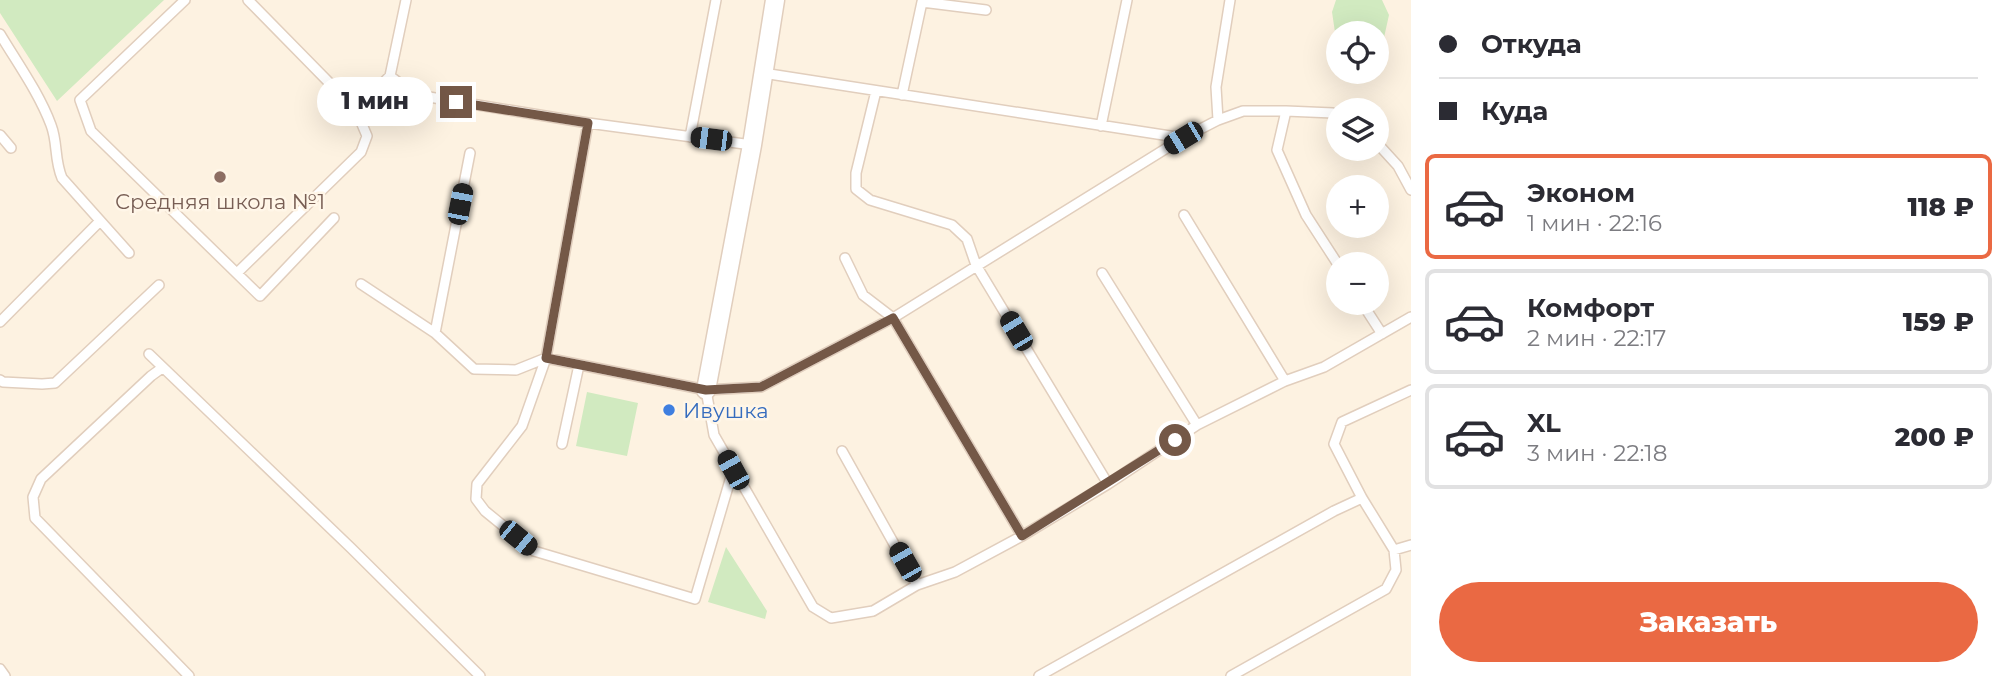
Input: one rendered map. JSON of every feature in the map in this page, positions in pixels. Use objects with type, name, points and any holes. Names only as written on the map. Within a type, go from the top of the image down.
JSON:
[{"type":"street","points":[[706,390],[752,145],[775,0]]},
{"type":"lane","points":[[186,0],[80,100],[91,131],[260,296],[334,218]]},
{"type":"lane","points":[[237,273],[361,152],[367,136],[356,110],[248,0]]},
{"type":"lane","points":[[356,110],[390,76],[406,0]]},
{"type":"lane","points":[[690,137],[716,0]]},
{"type":"lane","points":[[1101,126],[1127,0]]},
{"type":"lane","points":[[1218,120],[1216,87],[1230,0]]},
{"type":"lane","points":[[902,95],[922,2],[986,10]]},
{"type":"lane","points":[[0,34],[44,108],[53,129],[56,164],[62,178],[129,253]]},
{"type":"lane","points":[[762,73],[1183,138]]},
{"type":"lane","points":[[390,76],[407,89],[429,97],[588,123],[752,145]]},
{"type":"lane","points":[[876,91],[856,173],[856,189],[870,200],[952,225],[967,239],[976,265],[1108,484]]},
{"type":"lane","points":[[360,284],[435,333],[474,369],[516,370],[546,358],[706,390],[761,387],[893,318],[1183,138],[1218,120],[1243,111],[1326,113]]},
{"type":"lane","points":[[1286,111],[1277,150],[1306,215],[1330,252]]},
{"type":"lane","points":[[588,123],[546,358],[522,426],[477,484],[476,499],[485,511],[534,551],[695,599],[733,470]]},
{"type":"lane","points":[[0,135],[11,148]]},
{"type":"lane","points":[[435,333],[470,153]]},
{"type":"lane","points":[[1389,156],[1398,166],[1411,190]]},
{"type":"lane","points":[[1184,215],[1284,381]]},
{"type":"lane","points":[[0,322],[100,221]]},
{"type":"lane","points":[[845,258],[863,295],[893,318],[1022,536]]},
{"type":"lane","points":[[1102,272],[1197,425]]},
{"type":"lane","points":[[1,382],[55,383],[159,285]]},
{"type":"lane","points":[[1370,315],[1382,334]]},
{"type":"lane","points":[[706,390],[714,435],[733,470],[813,607],[831,618],[873,611],[917,585],[955,572],[1022,536],[1108,484],[1197,425],[1284,381],[1324,368],[1411,317]]},
{"type":"lane","points":[[149,354],[480,676]]},
{"type":"lane","points":[[562,444],[579,365]]},
{"type":"lane","points":[[162,368],[41,479],[33,497],[35,517],[189,676]]},
{"type":"lane","points":[[1231,676],[1386,589],[1396,570],[1394,550],[1362,498],[1334,444],[1342,422],[1411,390]]},
{"type":"lane","points":[[842,451],[917,585]]},
{"type":"lane","points":[[1039,676],[1334,511],[1362,498]]},
{"type":"lane","points":[[1394,550],[1411,545]]},
{"type":"lane","points":[[0,669],[5,676]]},
{"type":"green space","points":[[0,0],[164,0],[57,101],[0,13]]},
{"type":"green space","points":[[1336,0],[1382,0],[1389,15],[1388,21],[1333,21],[1332,12]]},
{"type":"green space","points":[[587,392],[638,403],[627,456],[576,446]]},
{"type":"green space","points":[[726,547],[767,611],[765,619],[708,602]]},
{"type":"place","name":"Средняя школа №1","points":[[220,177]]},
{"type":"place","name":"Ивушка","points":[[669,410]]},
{"type":"route","points":[[456,102],[588,123],[546,358],[706,390],[761,387],[893,318],[1022,536],[1175,440]]}]
